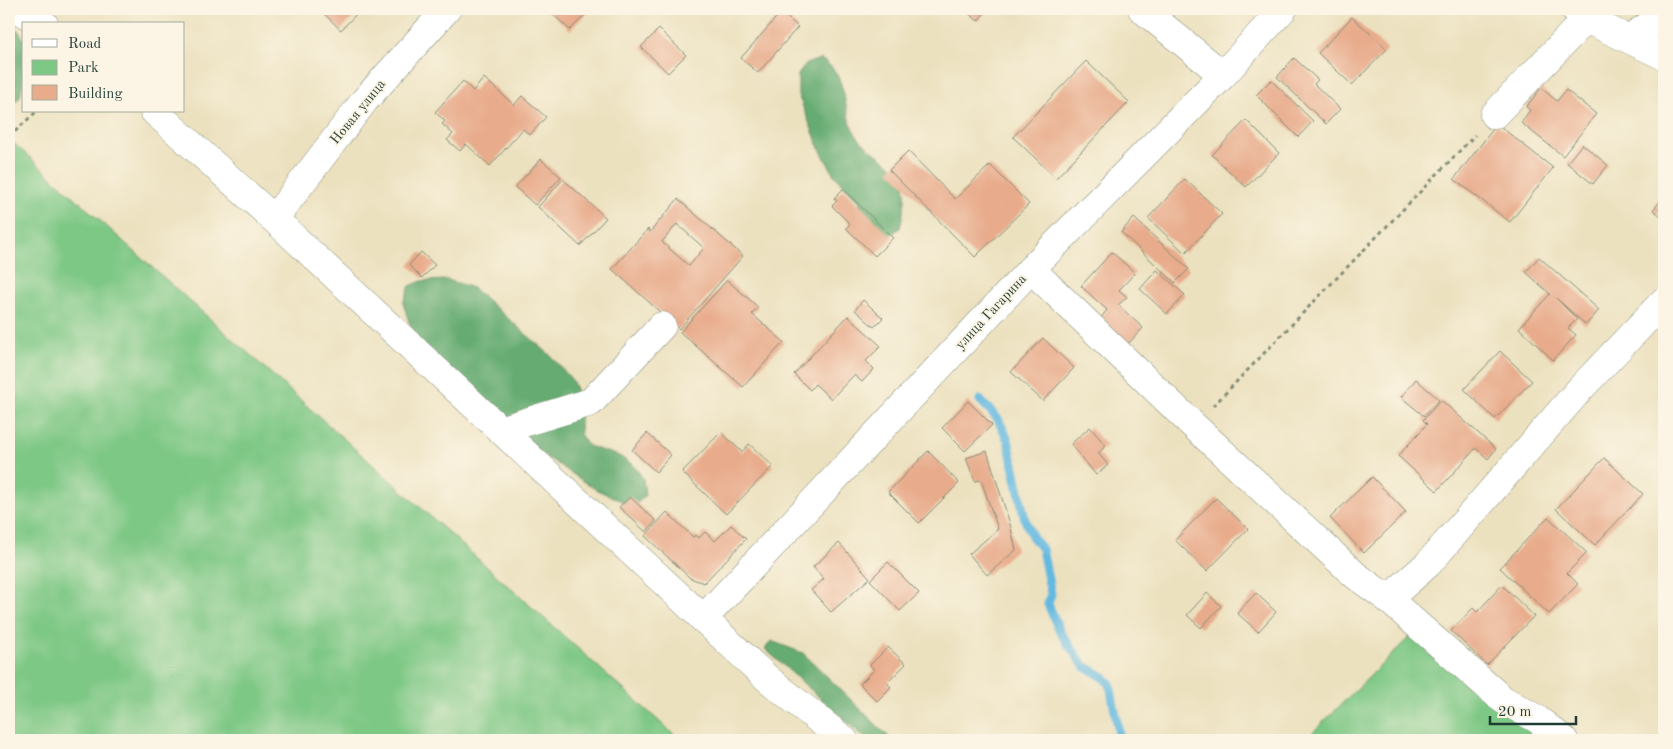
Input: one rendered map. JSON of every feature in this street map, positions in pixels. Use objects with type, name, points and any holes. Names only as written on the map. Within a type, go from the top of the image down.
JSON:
[{"type":"street","points":[[18,9],[41,22]]},
{"type":"street","name":"Новая улица","points":[[274,219],[365,100],[447,9]]},
{"type":"street","points":[[1142,9],[1222,75]]},
{"type":"street","name":"улица Гагарина","points":[[703,619],[1031,269],[1222,75],[1283,9]]},
{"type":"street","points":[[1494,115],[1580,14],[1664,56]]},
{"type":"street","points":[[1629,38],[1664,16]]},
{"type":"street","points":[[155,112],[274,219],[768,679],[844,740]]},
{"type":"street","points":[[1031,269],[1194,426],[1355,575],[1388,599],[1502,699],[1537,719],[1564,740]]},
{"type":"street","points":[[1388,599],[1428,564],[1580,389],[1664,301]]},
{"type":"street","points":[[500,430],[591,402],[662,326]]},
{"type":"path","points":[[9,137],[36,112]]},
{"type":"path","points":[[1194,426],[1494,115]]},
{"type":"green space","points":[[9,22],[22,37],[22,86],[20,97],[9,107]]},
{"type":"green space","points":[[820,59],[836,73],[855,133],[860,140],[895,169],[903,182],[905,199],[900,228],[890,235],[882,232],[865,214],[859,201],[834,175],[820,149],[798,95],[798,75],[806,64]]},
{"type":"green space","points":[[9,139],[680,740],[9,740]]},
{"type":"green space","points":[[448,280],[473,288],[550,355],[572,380],[581,401],[580,434],[588,446],[619,456],[633,465],[643,478],[645,496],[636,504],[630,505],[595,489],[541,453],[423,347],[409,322],[403,303],[410,286],[422,281]]},
{"type":"green space","points":[[1428,619],[1554,740],[1305,740]]},
{"type":"green space","points":[[771,641],[803,653],[892,740],[867,740],[765,649]]},
{"type":"building","points":[[319,9],[361,9],[341,30]]},
{"type":"building","points":[[547,9],[591,9],[570,30]]},
{"type":"building","points":[[963,9],[988,9],[978,21]]},
{"type":"building","points":[[781,12],[798,27],[758,73],[741,58]]},
{"type":"building","points":[[1352,17],[1387,49],[1352,85],[1318,53]]},
{"type":"building","points":[[659,29],[686,55],[668,73],[641,47]]},
{"type":"building","points":[[1294,58],[1318,80],[1314,84],[1340,109],[1326,124],[1277,77]]},
{"type":"building","points":[[1086,61],[1129,102],[1056,178],[1013,137]]},
{"type":"building","points":[[484,78],[514,105],[522,96],[546,117],[530,135],[523,129],[490,166],[466,144],[460,151],[447,140],[453,134],[442,124],[445,121],[435,112],[463,81],[473,91]]},
{"type":"building","points":[[1271,80],[1313,121],[1298,137],[1256,95]]},
{"type":"building","points":[[1541,88],[1557,101],[1566,90],[1596,114],[1563,156],[1521,123],[1530,110],[1526,107]]},
{"type":"building","points":[[1246,120],[1279,153],[1246,187],[1212,155]]},
{"type":"building","points":[[1497,124],[1553,168],[1510,222],[1454,179]]},
{"type":"building","points":[[1582,144],[1608,165],[1593,184],[1567,163]]},
{"type":"building","points":[[908,151],[955,199],[990,165],[1029,204],[975,257],[889,170]]},
{"type":"building","points":[[541,159],[561,177],[535,205],[515,187]]},
{"type":"building","points":[[563,179],[606,218],[580,246],[538,207]]},
{"type":"building","points":[[1185,179],[1222,214],[1185,253],[1148,218]]},
{"type":"building","points":[[843,189],[893,238],[875,256],[846,228],[850,224],[832,206],[837,201],[834,198]]},
{"type":"building","points":[[1664,196],[1664,218],[1653,210]]},
{"type":"building","points":[[678,199],[743,256],[679,329],[612,269],[648,229],[650,232]],"holes":[[[677,224],[704,248],[689,266],[662,242]]]},
{"type":"building","points":[[1134,218],[1189,269],[1175,283],[1121,232]]},
{"type":"building","points":[[421,252],[435,265],[422,278],[409,265]]},
{"type":"building","points":[[1112,252],[1135,273],[1119,290],[1127,297],[1118,305],[1143,328],[1128,344],[1100,319],[1107,310],[1081,286]]},
{"type":"building","points":[[1539,257],[1599,310],[1586,325],[1556,298],[1577,319],[1568,328],[1576,335],[1553,360],[1519,328],[1550,294],[1526,272]]},
{"type":"building","points":[[1157,270],[1185,295],[1167,314],[1140,289]]},
{"type":"building","points":[[727,280],[758,307],[752,314],[784,342],[743,387],[680,332]]},
{"type":"building","points":[[863,300],[883,318],[874,327],[855,310]]},
{"type":"building","points":[[848,316],[881,346],[866,361],[874,369],[862,382],[854,375],[831,399],[815,384],[810,390],[794,374]]},
{"type":"building","points":[[1043,338],[1074,368],[1043,401],[1011,372]]},
{"type":"building","points":[[1500,351],[1532,381],[1495,419],[1464,389]]},
{"type":"building","points":[[1416,379],[1439,400],[1424,416],[1401,397]]},
{"type":"building","points":[[1441,400],[1496,449],[1488,459],[1476,448],[1437,491],[1398,456],[1427,424],[1423,420]]},
{"type":"building","points":[[968,401],[992,425],[965,451],[942,428]]},
{"type":"building","points":[[1090,427],[1106,446],[1098,453],[1108,465],[1096,475],[1071,444]]},
{"type":"building","points":[[721,432],[742,452],[749,444],[773,466],[726,514],[682,472]]},
{"type":"building","points":[[647,433],[671,455],[656,472],[632,450]]},
{"type":"building","points":[[928,451],[959,483],[919,523],[888,492]]},
{"type":"building","points":[[987,451],[1010,524],[1016,550],[987,575],[969,554],[998,529],[981,480],[975,481],[966,458]]},
{"type":"building","points":[[1604,458],[1643,494],[1595,545],[1556,509]]},
{"type":"building","points":[[1372,477],[1406,512],[1364,553],[1330,518]]},
{"type":"building","points":[[630,497],[656,521],[646,532],[619,507]]},
{"type":"building","points":[[1216,498],[1248,529],[1207,571],[1175,540]]},
{"type":"building","points":[[667,512],[693,537],[696,535],[699,538],[705,532],[715,541],[731,525],[746,539],[704,583],[690,578],[645,536]]},
{"type":"building","points":[[1548,517],[1587,553],[1567,573],[1578,584],[1549,614],[1500,568]]},
{"type":"building","points":[[839,543],[870,578],[831,612],[811,590],[824,579],[813,567]]},
{"type":"building","points":[[888,562],[919,593],[900,611],[870,580]]},
{"type":"building","points":[[1502,585],[1534,616],[1487,665],[1451,631],[1473,608],[1477,612]]},
{"type":"building","points":[[1207,593],[1221,606],[1201,628],[1187,615]]},
{"type":"building","points":[[1256,593],[1276,612],[1258,632],[1237,613]]},
{"type":"building","points":[[888,647],[906,664],[887,683],[891,687],[877,701],[860,684],[874,670],[870,665]]},
{"type":"waterway","points":[[980,400],[998,419],[1008,440],[1025,520],[1032,536],[1042,549],[1051,594],[1048,604],[1060,632],[1084,666],[1102,676],[1110,684],[1119,734],[1122,740]]}]
